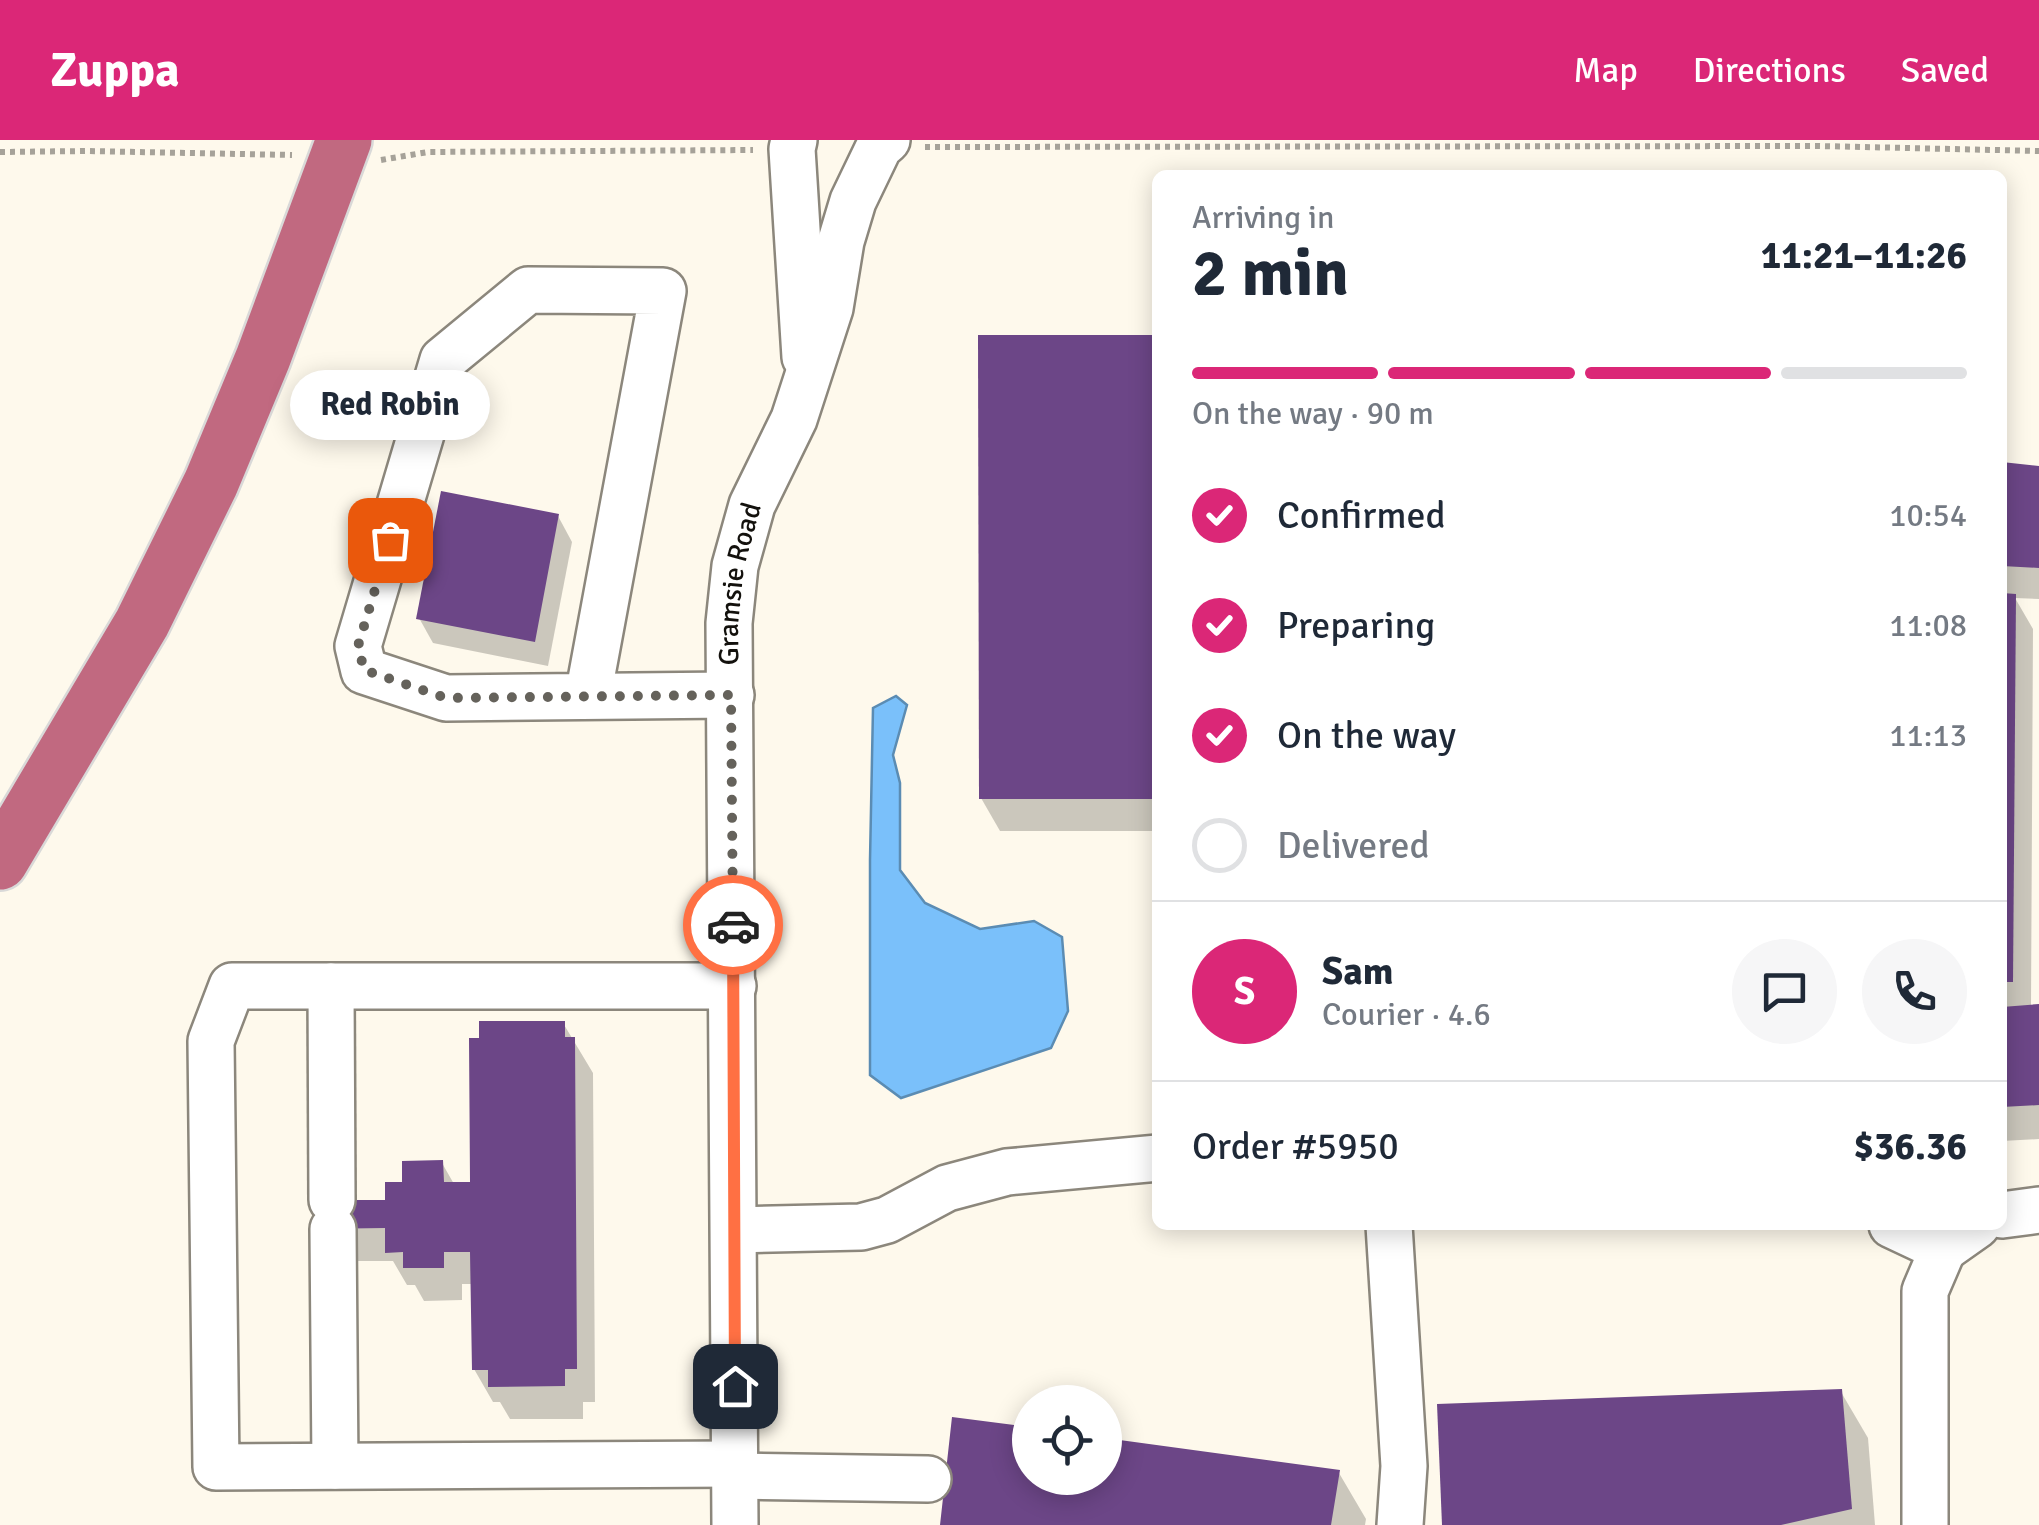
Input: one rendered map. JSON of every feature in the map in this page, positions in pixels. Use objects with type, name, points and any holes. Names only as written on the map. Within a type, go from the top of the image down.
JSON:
[{"type":"highway","points":[[0,862],[142,623],[211,482],[358,151]]},
{"type":"street","name":"Gramsie Road","points":[[794,140],[807,374]]},
{"type":"street","name":"Gramsie Road","points":[[736,1525],[730,623],[734,566],[752,505],[794,420],[830,308],[852,201],[878,148],[908,143]]},
{"type":"street","points":[[588,696],[663,291],[528,290],[443,360],[358,646],[364,670],[446,698],[731,695]]},
{"type":"street","points":[[733,986],[232,986],[212,1041],[216,1467],[735,1470],[928,1479]]},
{"type":"street","points":[[330,986],[334,1466]]},
{"type":"street","points":[[734,1230],[861,1226],[887,1220],[947,1188],[1007,1172],[1152,1159]]},
{"type":"street","points":[[2007,1214],[2039,1210]]},
{"type":"street","points":[[1389,1230],[1404,1466],[1400,1525]]},
{"type":"street","points":[[1920,1230],[1960,1237],[1926,1291],[1925,1525]]},
{"type":"path","points":[[428,152],[430,140]]},
{"type":"path","points":[[908,143],[1818,146],[2039,151]]},
{"type":"path","points":[[358,151],[737,151]]},
{"type":"path","points":[[0,152],[292,155]]},
{"type":"water","points":[[896,696],[907,705],[893,755],[900,783],[900,870],[925,903],[980,929],[1034,921],[1062,937],[1068,1011],[1051,1048],[901,1098],[870,1075],[873,708]]},
{"type":"building","points":[[978,335],[1152,335],[1152,799],[979,799]]},
{"type":"building","points":[[2007,463],[2039,466],[2039,568],[2007,566]]},
{"type":"building","points":[[441,491],[559,514],[535,642],[416,619]]},
{"type":"building","points":[[2007,593],[2016,594],[2013,982],[2007,982]]},
{"type":"building","points":[[2039,1004],[2039,1105],[2007,1107],[2007,1007]]},
{"type":"building","points":[[479,1021],[565,1021],[565,1037],[575,1037],[577,1369],[565,1369],[565,1386],[488,1387],[488,1370],[472,1370],[470,1252],[444,1252],[444,1268],[403,1268],[403,1252],[385,1253],[385,1228],[313,1229],[313,1200],[385,1200],[385,1182],[402,1182],[402,1161],[443,1160],[444,1182],[470,1182],[469,1038],[479,1038]]},
{"type":"building","points":[[1842,1389],[1852,1509],[1781,1525],[1442,1525],[1437,1404]]},
{"type":"building","points":[[952,1417],[1012,1425],[1012,1495],[1122,1495],[1122,1440],[1340,1470],[1331,1525],[940,1525]]},
{"type":"way so far","points":[[390,540],[358,646],[364,670],[446,698],[731,695],[733,925]]},
{"type":"place","name":"Red Robin","points":[[390,540]]},
{"type":"route","points":[[733,925],[735,1386]]}]
